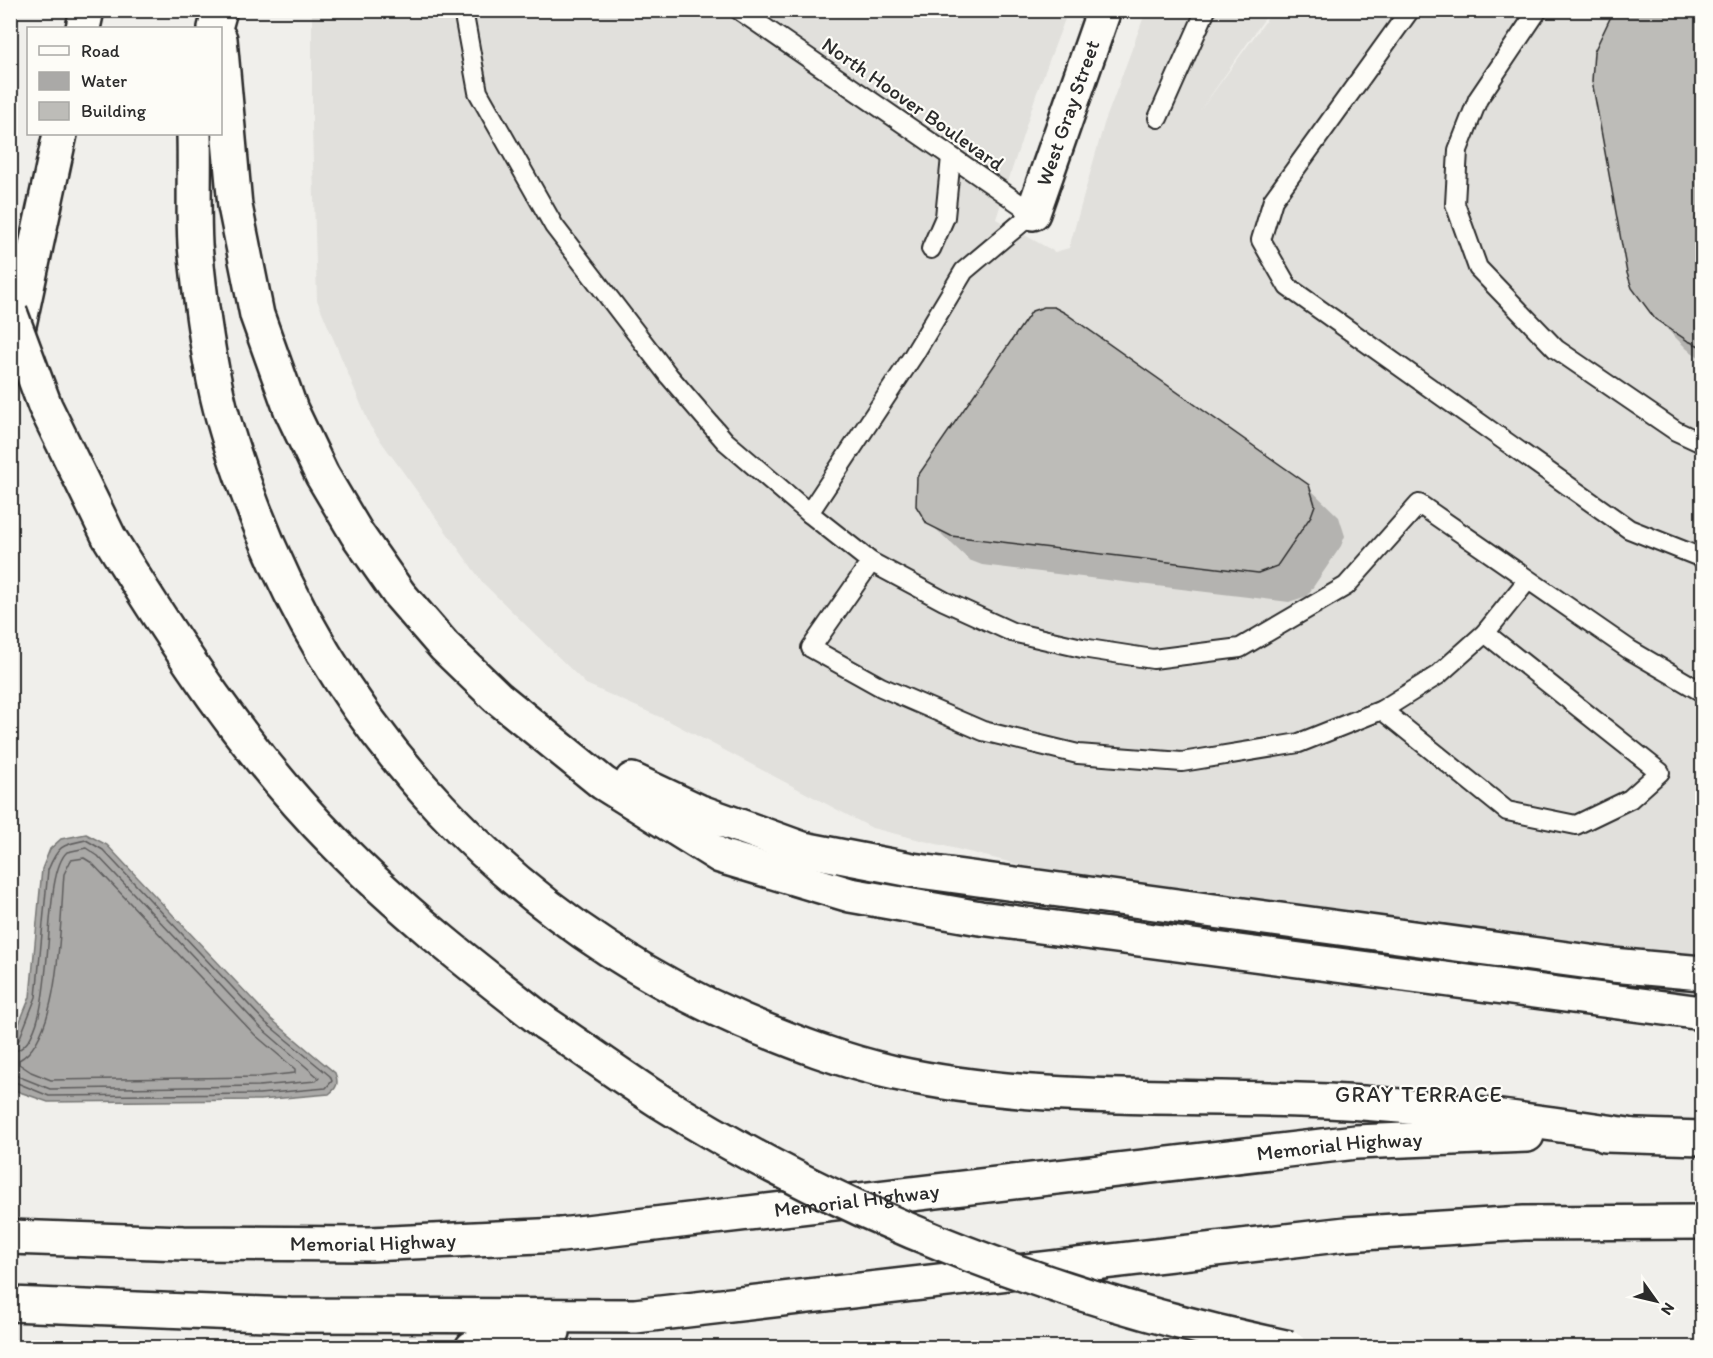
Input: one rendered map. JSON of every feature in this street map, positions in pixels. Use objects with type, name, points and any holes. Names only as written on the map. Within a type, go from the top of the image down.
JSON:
[{"type":"main road","points":[[83,27],[87,10]]},
{"type":"main road","name":"West Gray Street","points":[[1033,213],[1104,10]]},
{"type":"main road","points":[[222,59],[235,206],[258,315],[291,410],[322,475],[357,534],[399,594],[444,646],[497,697],[603,783],[720,856],[850,895],[980,918],[1702,1013]]},
{"type":"main road","points":[[10,367],[60,135]]},
{"type":"main road","points":[[194,135],[195,245],[215,385],[236,461],[261,530],[292,597],[327,660],[372,725],[422,786],[471,841],[529,892],[594,942],[663,983],[762,1029],[838,1059],[899,1074],[1001,1090],[1048,1094],[1118,1098],[1326,1101],[1479,1112],[1628,1135]]},
{"type":"main road","points":[[10,312],[45,406],[109,537],[173,640],[224,712],[273,774],[335,843],[404,909],[545,1023],[662,1102],[777,1167],[882,1218],[990,1262],[1130,1310],[1220,1333],[1290,1347]]},
{"type":"main road","points":[[497,697],[637,783],[698,811],[803,849],[924,872],[1578,960],[1701,972]]},
{"type":"main road","name":"Memorial Highway","points":[[10,1238],[184,1243],[370,1244],[561,1235],[1356,1142],[1493,1136],[1628,1135],[1702,1138]]},
{"type":"main road","points":[[472,1347],[635,1316],[1347,1234],[1524,1223],[1702,1222]]},
{"type":"main road","points":[[10,1304],[291,1315],[635,1316]]},
{"type":"lane","points":[[464,10],[478,92],[554,226],[669,376],[726,441],[809,513],[871,562],[944,601],[1012,632],[1082,648],[1153,659],[1240,648],[1250,643],[1346,586],[1419,504],[1527,581],[1630,650],[1702,692]]},
{"type":"lane","name":"North Hoover Boulevard","points":[[739,10],[1033,213]]},
{"type":"lane","points":[[1158,118],[1206,10]]},
{"type":"lane","points":[[1410,10],[1273,200],[1261,240],[1288,286],[1298,294],[1629,529],[1702,558]]},
{"type":"lane","points":[[1538,10],[1478,99],[1458,150],[1455,204],[1479,268],[1556,349],[1676,431],[1702,443]]},
{"type":"lane","points":[[931,249],[945,217],[951,157]]},
{"type":"lane","points":[[809,513],[913,356],[964,271],[1033,213]]},
{"type":"lane","points":[[871,562],[811,648],[881,687],[983,731],[1078,754],[1182,762],[1299,743],[1382,711],[1438,675],[1485,633],[1527,581]]},
{"type":"lane","points":[[1382,711],[1506,811],[1576,825],[1630,799],[1660,772],[1485,633]]},
{"type":"shaded area","points":[[312,11],[1068,11],[1036,95],[996,219],[1055,252],[1069,248],[1104,124],[1146,11],[1270,11],[1199,112],[1273,11],[1702,11],[1702,959],[1655,956],[1033,868],[872,828],[671,722],[586,684],[483,583],[370,426],[317,300],[312,129]]},
{"type":"water","points":[[86,834],[107,845],[271,1019],[335,1073],[337,1082],[332,1092],[260,1100],[48,1102],[17,1091],[11,1084],[11,1043],[30,997],[42,869],[50,849],[61,839]]},
{"type":"building","points":[[1614,10],[1702,10],[1702,347],[1688,341],[1655,319],[1632,288],[1627,273],[1592,81],[1594,52]]},
{"type":"building","points":[[1054,307],[1065,313],[1309,485],[1315,505],[1311,516],[1277,566],[1258,573],[951,536],[927,524],[916,506],[917,477],[1032,311]]},
{"type":"district","name":"GRAY TERRACE","points":[[1419,1094]]}]
